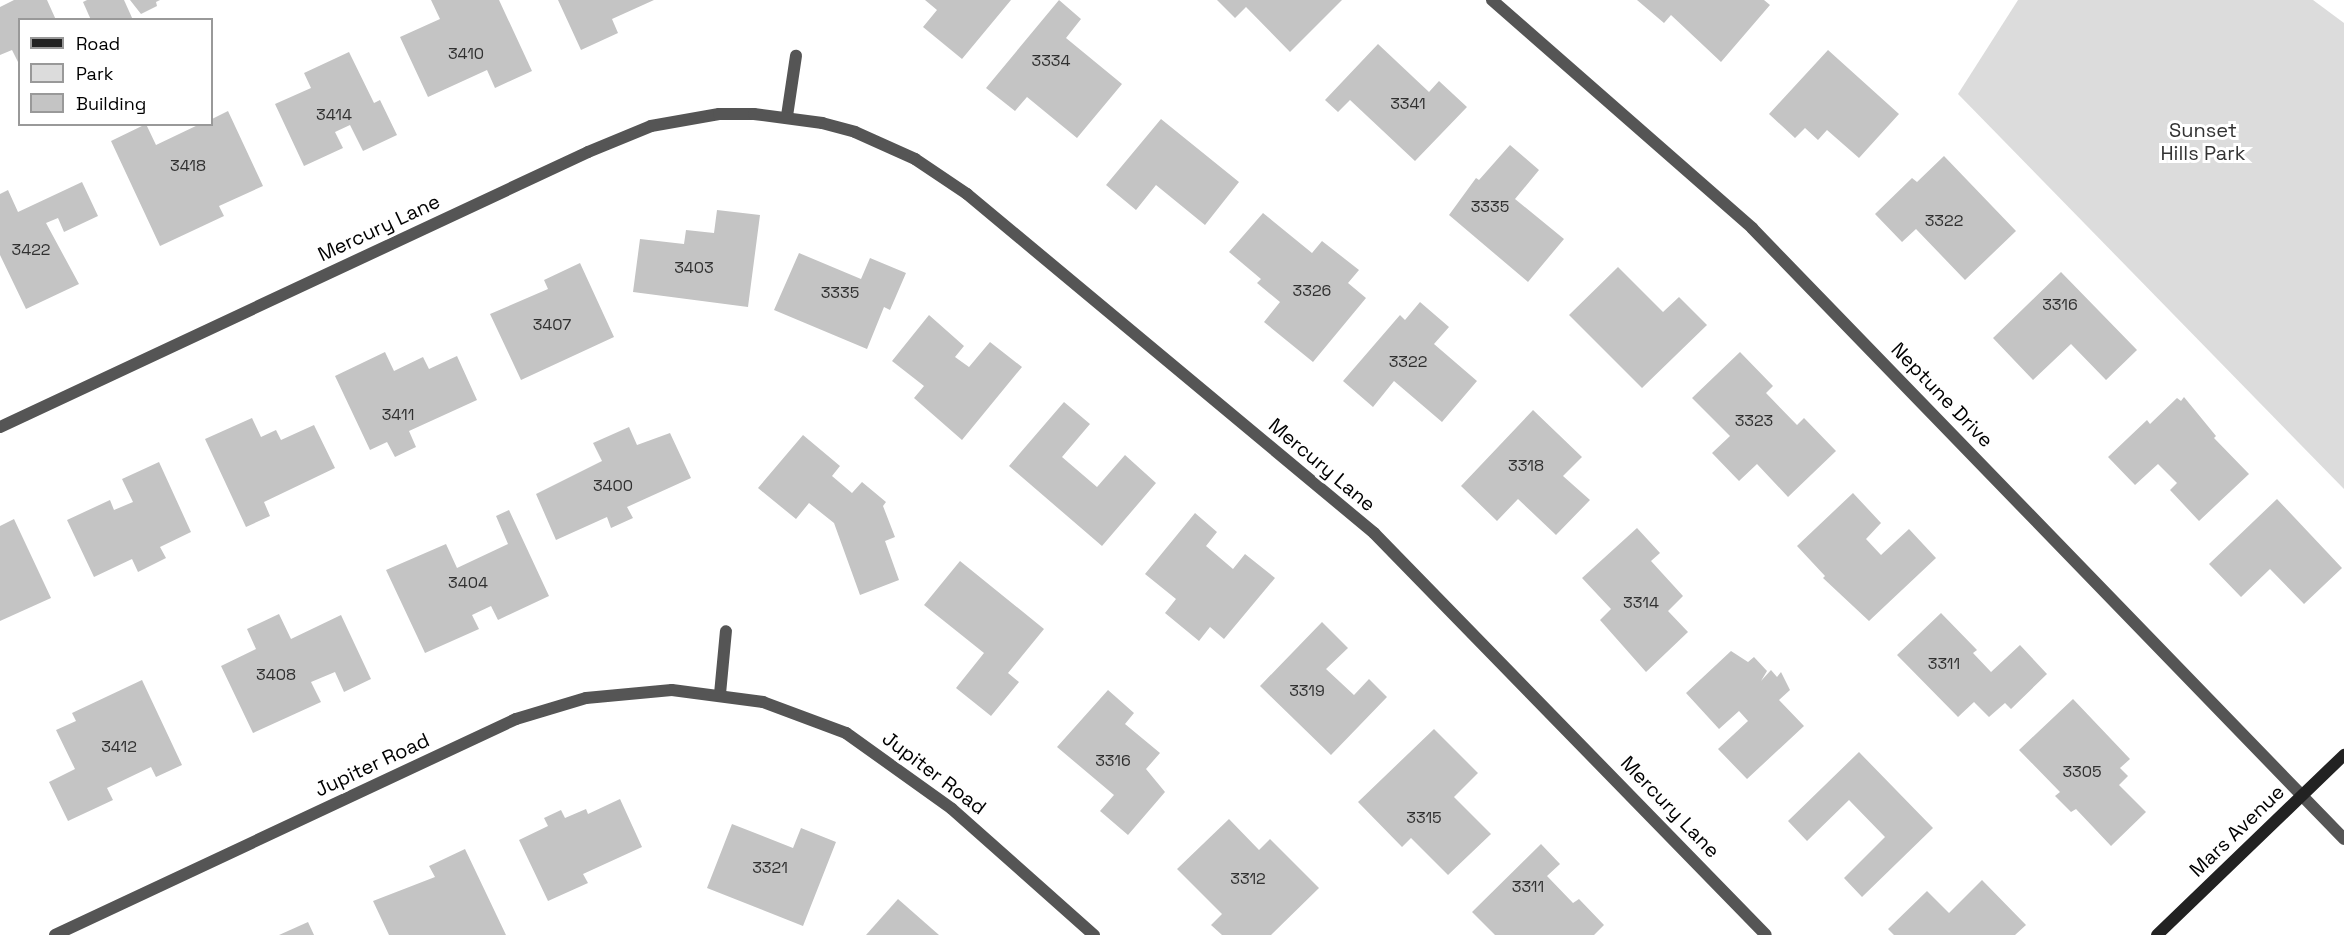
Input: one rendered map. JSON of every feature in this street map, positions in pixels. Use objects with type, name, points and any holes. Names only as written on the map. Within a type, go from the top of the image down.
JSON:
[{"type":"street","name":"Neptune Drive","points":[[1492,0],[1752,228],[2344,839]]},
{"type":"street","points":[[787,116],[796,56]]},
{"type":"street","name":"Mercury Lane","points":[[0,427],[619,138],[685,118],[731,114],[787,116],[822,123],[884,143],[950,182],[1345,508],[1421,577],[1766,935]]},
{"type":"street","points":[[720,694],[726,631]]},
{"type":"street","name":"Jupiter Road","points":[[55,935],[550,706],[629,691],[720,694],[806,715],[882,755],[984,835],[1094,935]]},
{"type":"street","name":"Mars Avenue","points":[[2157,935],[2344,755]]},
{"type":"green space","name":"Sunset Hills Park","points":[[2018,0],[2313,0],[2344,23],[2344,489],[1958,94]]},
{"type":"building","points":[[14,0],[47,0],[55,18],[18,18],[18,62],[12,50],[0,55],[0,7]]},
{"type":"building","points":[[87,0],[124,0],[132,18],[90,18],[83,2]]},
{"type":"building","points":[[130,0],[160,0],[156,2],[157,6],[141,14]]},
{"type":"building","points":[[431,0],[499,0],[532,71],[495,88],[487,70],[428,97],[400,37],[440,19]]},
{"type":"building","points":[[558,0],[654,0],[612,19],[618,33],[581,50]]},
{"type":"building","points":[[925,0],[1011,0],[962,59],[923,27],[937,10]]},
{"type":"building","points":[[1059,0],[1081,19],[1066,38],[1122,84],[1077,138],[1027,97],[1015,111],[986,88]]},
{"type":"building","points":[[1217,0],[1342,0],[1290,52],[1246,7],[1235,18]]},
{"type":"building","points":[[1637,0],[1764,0],[1770,5],[1721,62],[1671,15],[1664,23]]},
{"type":"building","points":[[1378,44],[1429,92],[1439,81],[1467,107],[1415,161],[1350,100],[1338,112],[1325,100]]},
{"type":"building","points":[[1828,50],[1899,114],[1859,158],[1827,130],[1818,140],[1805,128],[1795,138],[1769,114]]},
{"type":"building","points":[[349,52],[374,103],[380,100],[397,135],[363,151],[350,125],[335,132],[343,148],[304,166],[275,104],[311,88],[304,73]]},
{"type":"building","points":[[228,111],[263,186],[219,206],[224,216],[160,246],[111,141],[142,126],[147,126],[156,145],[196,126],[213,126],[213,118]]},
{"type":"building","points":[[1161,119],[1239,182],[1205,225],[1156,185],[1136,210],[1106,185]]},
{"type":"building","points":[[1510,145],[1539,170],[1515,199],[1564,239],[1528,282],[1449,215],[1476,178],[1479,180]]},
{"type":"building","points":[[1944,156],[2016,231],[1965,280],[1916,229],[1902,242],[1875,214],[1912,178],[1917,182]]},
{"type":"building","points":[[82,182],[98,216],[64,232],[58,218],[46,223],[79,284],[26,309],[0,255],[0,194],[8,190],[18,212]]},
{"type":"building","points":[[717,210],[760,215],[748,307],[633,292],[640,239],[684,244],[686,230],[714,233]]},
{"type":"building","points":[[1263,213],[1312,253],[1322,241],[1359,270],[1348,283],[1366,298],[1313,362],[1264,322],[1280,302],[1257,283],[1261,279],[1229,252]]},
{"type":"building","points":[[799,253],[861,279],[870,258],[906,273],[890,310],[884,307],[867,349],[774,310]]},
{"type":"building","points":[[580,263],[614,337],[521,380],[490,314],[548,289],[544,280]]},
{"type":"building","points":[[1618,267],[1663,312],[1679,297],[1707,325],[1642,388],[1569,315]]},
{"type":"building","points":[[2061,272],[2137,350],[2106,380],[2071,344],[2033,380],[1993,338]]},
{"type":"building","points":[[1420,302],[1449,327],[1434,344],[1477,381],[1442,422],[1394,381],[1373,407],[1343,381],[1400,315],[1405,320]]},
{"type":"building","points":[[929,315],[964,346],[955,357],[969,367],[990,342],[1022,367],[962,440],[914,398],[924,386],[892,361]]},
{"type":"building","points":[[385,352],[394,371],[423,357],[429,369],[457,356],[477,400],[409,431],[416,447],[395,457],[387,442],[370,450],[335,376]]},
{"type":"building","points":[[1740,352],[1773,386],[1766,393],[1797,425],[1804,418],[1836,451],[1788,497],[1757,464],[1739,481],[1712,453],[1730,436],[1692,398]]},
{"type":"building","points":[[2184,397],[2216,436],[2214,438],[2249,474],[2199,521],[2170,490],[2177,483],[2158,464],[2135,485],[2108,457],[2147,420],[2150,424],[2177,398],[2181,401]]},
{"type":"building","points":[[1064,402],[1090,424],[1062,457],[1097,487],[1125,455],[1156,483],[1102,546],[1009,466]]},
{"type":"building","points":[[1533,410],[1582,457],[1563,476],[1590,500],[1556,535],[1518,499],[1497,521],[1461,486]]},
{"type":"building","points":[[252,418],[261,437],[276,430],[281,440],[314,425],[335,468],[264,502],[270,516],[246,527],[205,439]]},
{"type":"building","points":[[629,427],[637,445],[670,433],[691,478],[627,507],[633,518],[611,528],[607,517],[556,540],[536,494],[602,461],[593,443]]},
{"type":"building","points":[[803,435],[840,466],[832,476],[852,493],[862,482],[886,502],[883,506],[895,537],[885,541],[899,580],[860,595],[834,523],[809,503],[796,519],[758,488]]},
{"type":"building","points":[[159,462],[191,532],[160,547],[166,558],[138,572],[132,559],[94,577],[67,520],[110,500],[114,510],[133,502],[122,479]]},
{"type":"building","points":[[1853,493],[1881,523],[1866,539],[1881,555],[1909,529],[1936,558],[1869,621],[1823,578],[1825,576],[1797,546]]},
{"type":"building","points":[[2277,499],[2342,568],[2304,604],[2270,569],[2241,597],[2209,564]]},
{"type":"building","points":[[509,510],[549,596],[498,620],[491,606],[472,615],[479,629],[425,653],[386,570],[446,544],[457,568],[508,544],[496,516]]},
{"type":"building","points":[[1195,513],[1217,532],[1206,546],[1233,569],[1245,554],[1275,578],[1224,639],[1210,627],[1199,641],[1165,613],[1176,599],[1145,574]]},
{"type":"building","points":[[14,519],[51,598],[0,621],[0,526]]},
{"type":"building","points":[[1637,528],[1660,553],[1651,561],[1683,596],[1668,611],[1688,632],[1646,672],[1600,620],[1611,609],[1582,578]]},
{"type":"building","points":[[960,561],[1044,629],[1008,673],[1019,682],[991,716],[956,688],[984,653],[924,605]]},
{"type":"building","points":[[1941,613],[1977,650],[1973,653],[1991,672],[2020,645],[2047,674],[2011,709],[2005,703],[1989,717],[1974,702],[1958,717],[1897,655]]},
{"type":"building","points":[[279,614],[291,639],[341,615],[371,679],[344,692],[335,672],[311,682],[321,702],[253,733],[221,666],[256,649],[247,629]]},
{"type":"building","points":[[1322,622],[1348,648],[1326,669],[1354,695],[1369,679],[1387,697],[1331,755],[1260,686]]},
{"type":"building","points":[[1731,651],[1748,662],[1754,657],[1767,671],[1761,681],[1771,670],[1777,677],[1781,672],[1790,690],[1779,700],[1804,726],[1747,779],[1718,749],[1748,721],[1739,711],[1719,729],[1686,693]]},
{"type":"building","points":[[142,680],[182,765],[156,777],[151,767],[107,788],[113,800],[68,821],[49,782],[75,769],[56,730],[76,721],[72,713]]},
{"type":"building","points":[[1108,690],[1134,713],[1125,724],[1160,753],[1146,769],[1165,792],[1128,835],[1100,811],[1114,795],[1057,747]]},
{"type":"building","points":[[2073,699],[2130,759],[2120,768],[2128,776],[2119,785],[2146,812],[2111,846],[2076,809],[2071,812],[2055,796],[2060,792],[2019,750]]},
{"type":"building","points":[[1434,729],[1478,773],[1454,797],[1491,834],[1448,875],[1411,838],[1402,847],[1358,802]]},
{"type":"building","points":[[1859,752],[1933,828],[1862,897],[1844,878],[1885,837],[1849,800],[1807,841],[1788,821]]},
{"type":"building","points":[[620,799],[642,847],[583,874],[588,883],[548,901],[519,840],[548,826],[544,818],[561,810],[565,818],[586,809],[588,814]]},
{"type":"building","points":[[1229,819],[1259,850],[1270,839],[1319,888],[1271,935],[1222,935],[1211,925],[1222,914],[1177,869]]},
{"type":"building","points":[[732,824],[793,848],[801,828],[836,842],[803,926],[707,888]]},
{"type":"building","points":[[1541,844],[1560,864],[1547,876],[1573,903],[1579,899],[1604,925],[1594,935],[1495,935],[1472,912]]},
{"type":"building","points":[[465,849],[506,935],[389,935],[373,901],[435,877],[429,866]]},
{"type":"building","points":[[1982,880],[2026,925],[2015,935],[1894,935],[1888,929],[1927,891],[1949,913]]},
{"type":"building","points":[[898,899],[939,935],[866,935]]},
{"type":"building","points":[[308,922],[314,935],[279,935]]}]
